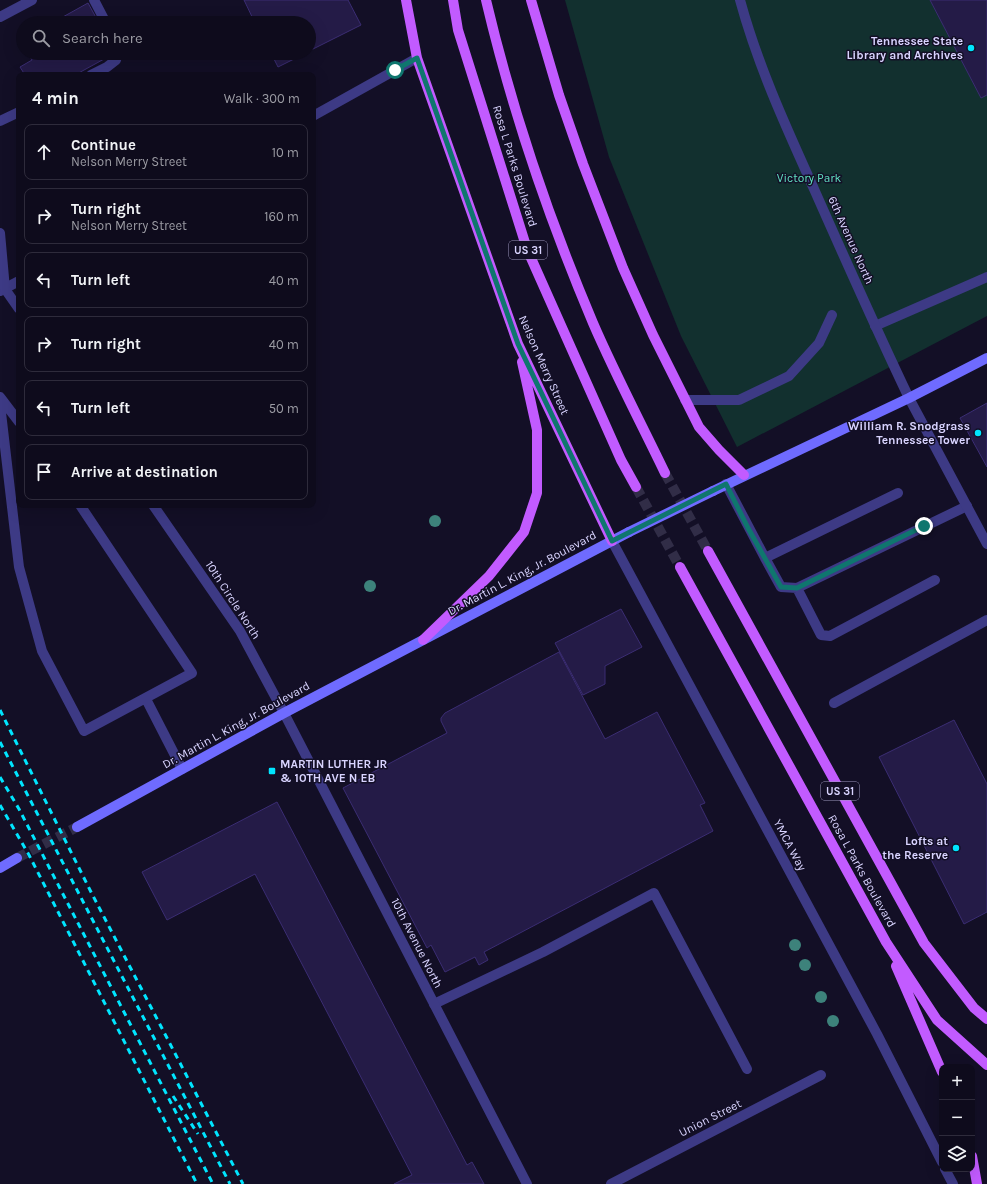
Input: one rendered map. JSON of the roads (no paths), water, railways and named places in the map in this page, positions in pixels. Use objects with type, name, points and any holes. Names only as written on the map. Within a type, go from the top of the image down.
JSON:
[{"type":"main road","name":"Nelson Merry Street","points":[[406,0],[417,58],[518,344],[612,541]]},
{"type":"main road","name":"Rosa L Parks Boulevard","points":[[452,0],[458,30],[527,250],[621,460],[636,487]]},
{"type":"main road","name":"Rosa L Parks Boulevard","points":[[486,0],[518,118],[541,187],[567,257],[594,324],[665,473]]},
{"type":"main road","points":[[531,0],[561,102],[609,233],[653,335],[684,400],[699,427],[708,439],[744,475]]},
{"type":"main road","points":[[423,640],[489,576],[524,532],[537,493],[537,430],[518,344]]},
{"type":"main road","name":"Dr. Martin L. King, Jr. Boulevard","points":[[77,827],[284,713],[629,532],[744,475],[909,398],[987,358]]},
{"type":"main road","name":"Rosa L Parks Boulevard","points":[[708,551],[924,943],[974,1008],[987,1020]]},
{"type":"main road","name":"Rosa L Parks Boulevard","points":[[680,567],[886,942],[937,1020],[987,1065]]},
{"type":"main road","points":[[0,868],[17,858]]},
{"type":"main road","points":[[886,942],[939,1065]]},
{"type":"main road","points":[[975,1172],[977,1184]]},
{"type":"street","points":[[0,17],[32,0]]},
{"type":"street","points":[[94,0],[102,16]]},
{"type":"street","name":"6th Avenue North","points":[[740,0],[755,50],[775,101],[875,326],[909,398],[987,544]]},
{"type":"street","points":[[316,114],[417,58]]},
{"type":"street","points":[[97,72],[116,60]]},
{"type":"street","points":[[0,121],[16,113]]},
{"type":"street","points":[[0,234],[3,290],[16,305]]},
{"type":"street","points":[[875,326],[987,278]]},
{"type":"street","points":[[3,290],[16,283]]},
{"type":"street","points":[[684,400],[739,400],[790,376],[820,343],[832,315]]},
{"type":"street","points":[[0,397],[16,418]]},
{"type":"street","points":[[0,404],[20,567],[42,651],[84,731],[192,673],[82,508]]},
{"type":"street","points":[[726,484],[781,587],[797,588],[966,506]]},
{"type":"street","points":[[765,558],[898,493]]},
{"type":"street","name":"10th Circle North","points":[[155,508],[240,631],[284,713]]},
{"type":"street","name":"YMCA Way","points":[[612,541],[877,1034],[939,1156]]},
{"type":"street","points":[[797,588],[821,635],[830,636],[935,580]]},
{"type":"street","points":[[834,703],[987,620]]},
{"type":"street","points":[[146,699],[182,769]]},
{"type":"street","name":"10th Avenue North","points":[[284,713],[527,1184]]},
{"type":"street","points":[[434,1004],[543,952],[654,893],[747,1069]]},
{"type":"street","name":"Union Street","points":[[611,1184],[821,1075]]},
{"type":"street","points":[[947,1172],[953,1184]]},
{"type":"tunnel","points":[[665,473],[708,551]]},
{"type":"tunnel","points":[[636,487],[680,567]]},
{"type":"tunnel","points":[[17,858],[77,827]]},
{"type":"railway","points":[[0,710],[91,892],[243,1184]]},
{"type":"railway","points":[[0,742],[230,1184]]},
{"type":"railway","points":[[0,777],[19,809],[213,1184]]},
{"type":"railway","points":[[0,805],[29,855],[197,1184]]},
{"type":"railway","points":[[173,1096],[198,1134]]},
{"type":"place","name":"Tennessee State Library and Archives","points":[[971,48]]},
{"type":"place","name":"William R. Snodgrass Tennessee Tower","points":[[978,433]]},
{"type":"place","name":"MARTIN LUTHER JR & 10TH AVE N EB","points":[[272,771]]},
{"type":"place","name":"Lofts at the Reserve","points":[[956,848]]},
{"type":"park label","name":"Victory Park","points":[[809,178]]}]
